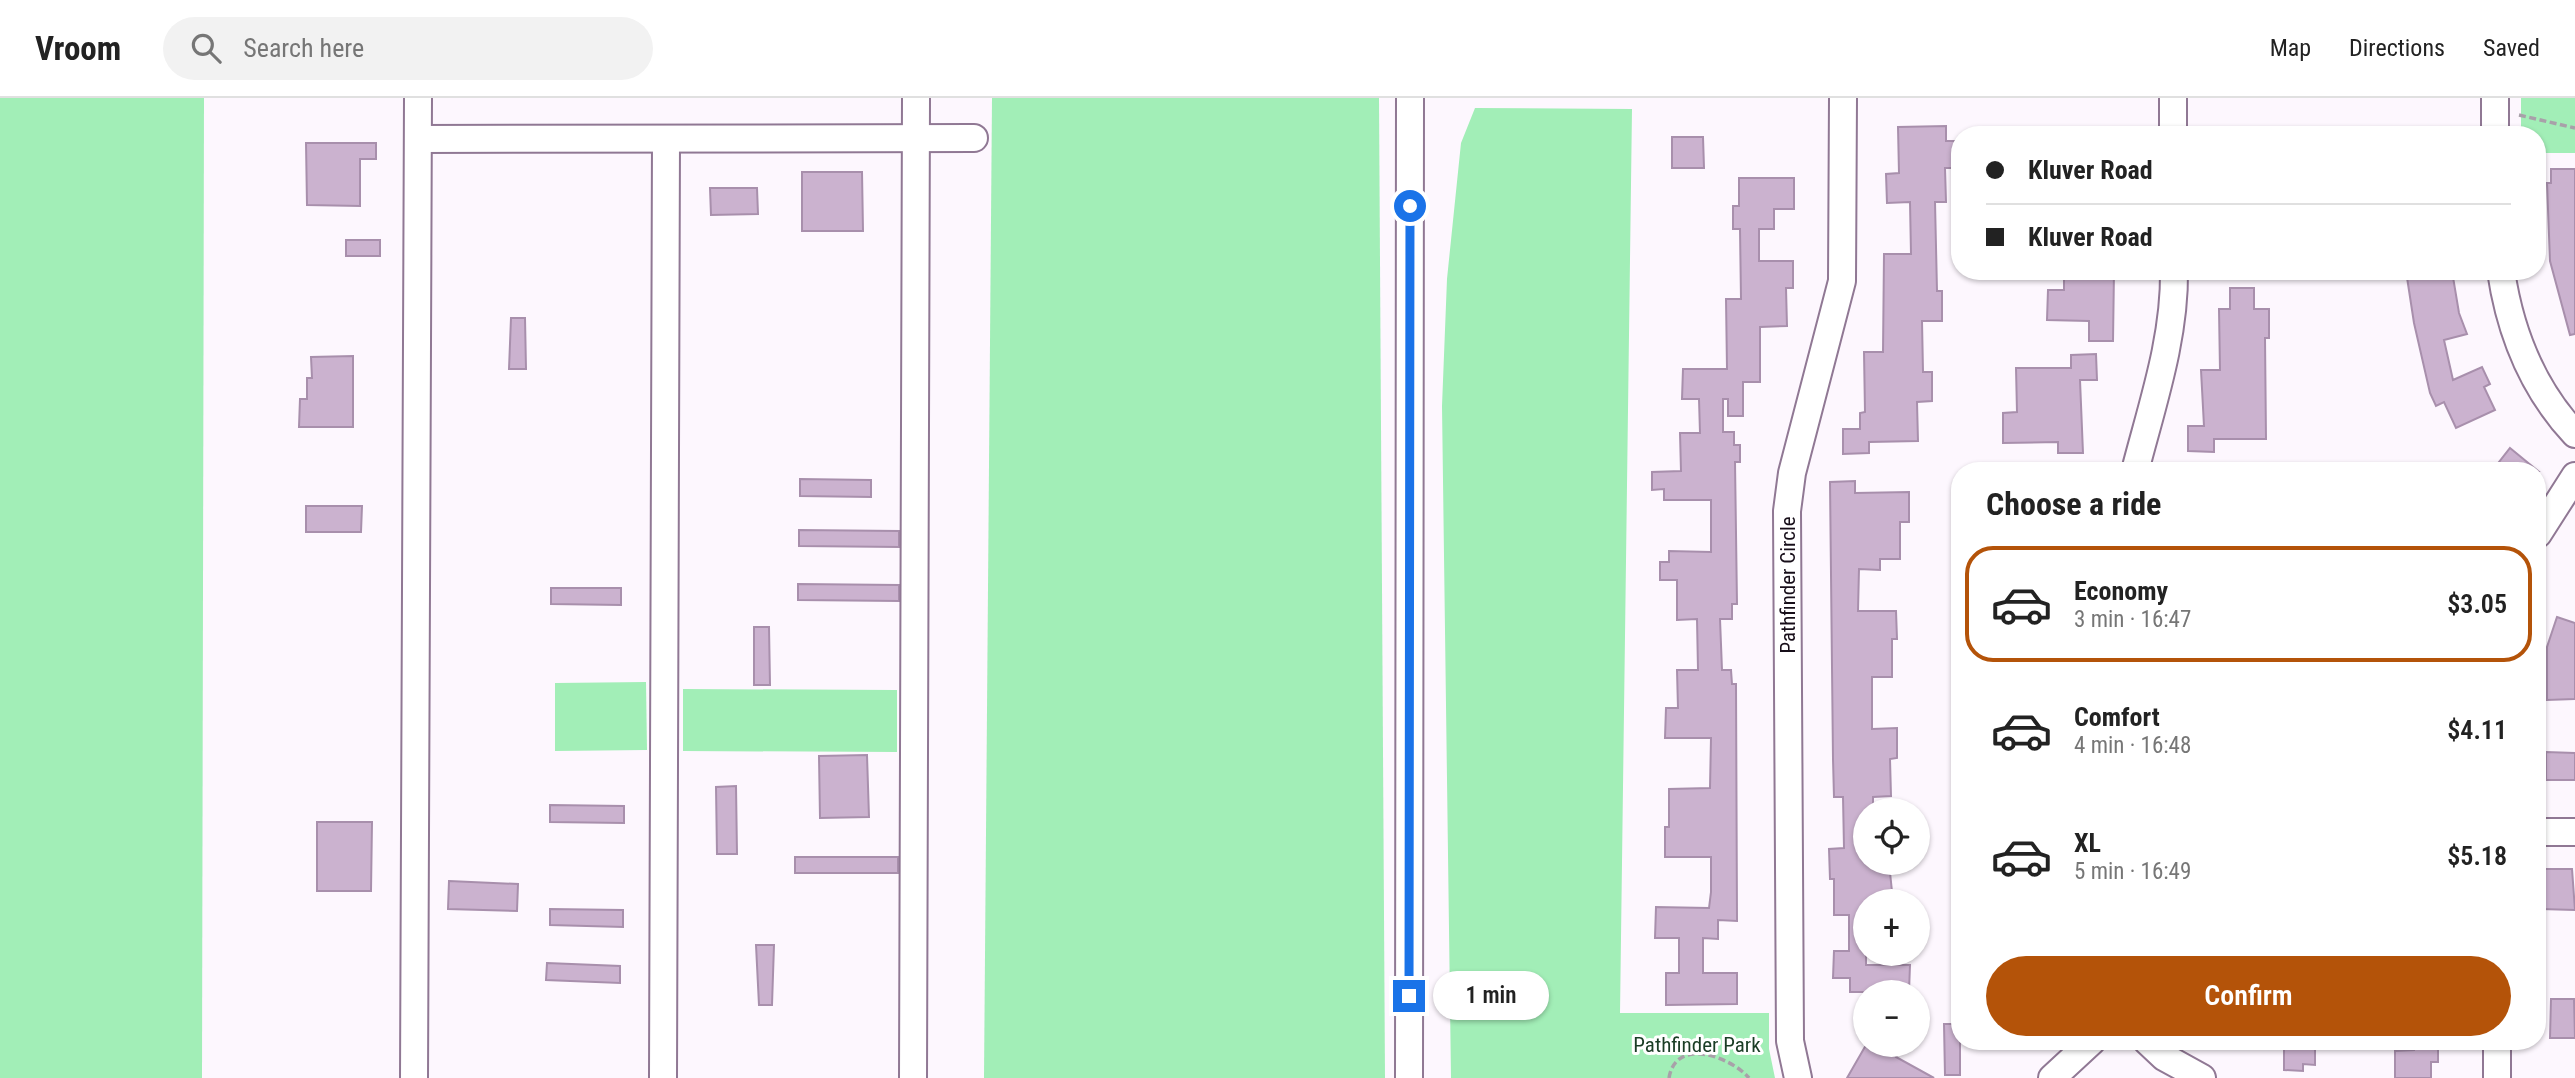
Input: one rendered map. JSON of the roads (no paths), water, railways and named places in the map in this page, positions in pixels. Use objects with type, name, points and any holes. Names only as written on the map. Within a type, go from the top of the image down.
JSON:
[{"type":"street","points":[[414,1078],[418,98]]},
{"type":"street","points":[[913,1078],[916,98]]},
{"type":"street","points":[[1409,1078],[1410,98]]},
{"type":"street","name":"Pathfinder Circle","points":[[1798,1078],[1790,1041],[1787,511],[1792,473],[1842,281],[1843,98]]},
{"type":"street","points":[[2173,98],[2173,126]]},
{"type":"street","points":[[2495,98],[2495,126]]},
{"type":"street","points":[[418,139],[974,138]]},
{"type":"street","points":[[663,1078],[666,139]]},
{"type":"street","points":[[2137,462],[2166,350],[2174,280]]},
{"type":"street","points":[[2503,280],[2521,353],[2553,410],[2575,434]]},
{"type":"street","points":[[2546,521],[2575,476]]},
{"type":"street","points":[[2546,832],[2575,832]]},
{"type":"street","points":[[2052,1078],[2082,1050]]},
{"type":"street","points":[[2157,1050],[2202,1078]]},
{"type":"street","points":[[2497,1050],[2497,1078]]},
{"type":"park label","name":"Pathfinder Park","points":[[1697,1045]]}]
